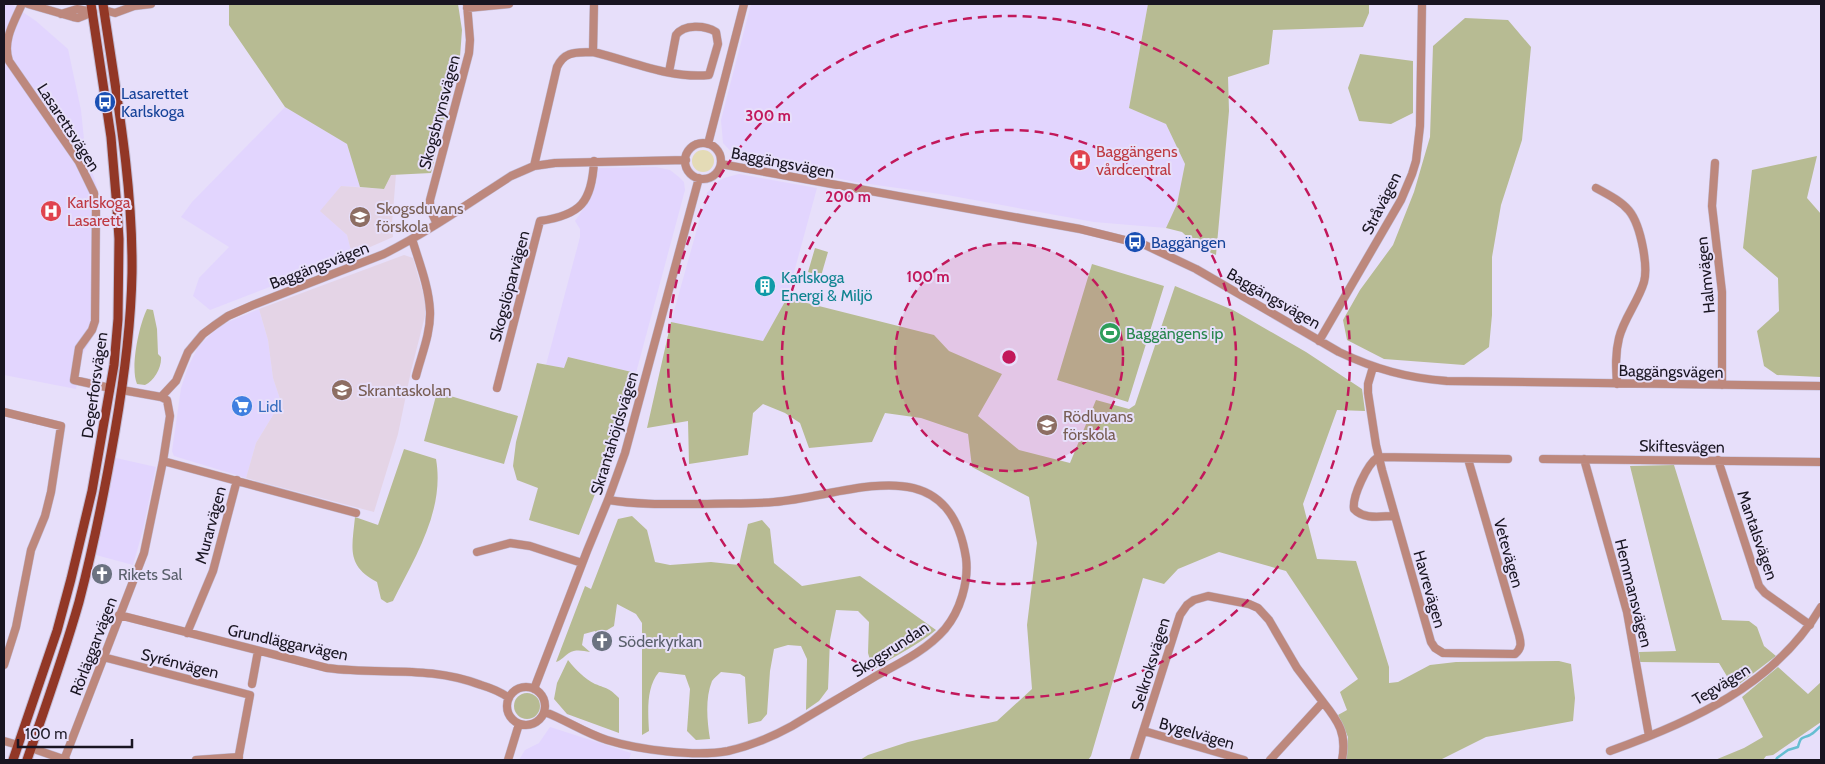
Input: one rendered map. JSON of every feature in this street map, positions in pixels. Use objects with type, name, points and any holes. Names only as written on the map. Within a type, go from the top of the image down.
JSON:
[{"type":"main road","name":"Degerforsvägen","points":[[27,760],[59,665],[87,571],[104,495],[122,390],[129,330],[131,225],[125,146],[103,7]]},
{"type":"main road","points":[[92,8],[103,7]]},
{"type":"main road","name":"Degerforsvägen","points":[[13,760],[57,631],[71,579],[92,491],[114,365],[118,319],[119,238],[114,162],[92,8]]},
{"type":"main road","points":[[110,388],[122,390]]},
{"type":"main road","points":[[18,745],[31,748]]},
{"type":"street","name":"Lasarettsvägen","points":[[22,4],[6,45],[9,62],[79,162],[92,187],[96,209],[95,321],[92,330],[79,348],[74,380],[110,388]]},
{"type":"street","points":[[28,4],[61,14],[77,9],[92,8]]},
{"type":"street","points":[[103,7],[113,4]]},
{"type":"street","points":[[120,4],[134,6]]},
{"type":"street","points":[[103,7],[115,13],[134,6],[151,4]]},
{"type":"street","points":[[467,6],[509,4]]},
{"type":"street","points":[[593,52],[594,4]]},
{"type":"street","points":[[708,144],[744,4]]},
{"type":"street","name":"Stråvägen","points":[[1319,341],[1401,200],[1416,161],[1420,126],[1422,4]]},
{"type":"street","name":"Skogsbrynsvägen","points":[[437,224],[430,210],[430,200],[469,52],[470,40],[467,6]]},
{"type":"street","points":[[534,166],[557,67],[561,58],[568,54],[593,52],[669,72],[697,76],[709,75],[718,44],[716,32],[710,28],[680,30],[676,35],[669,72]]},
{"type":"street","points":[[699,144],[708,144],[716,148],[721,164],[713,176],[699,178],[690,172],[686,160],[691,148],[699,144]]},
{"type":"street","name":"Baggängsvägen","points":[[161,397],[176,381],[188,352],[203,334],[228,316],[384,254],[437,224],[511,176],[534,166],[571,161],[686,160]]},
{"type":"street","name":"Skogslöparvägen","points":[[497,388],[540,221],[571,213],[582,204],[591,188],[594,161]]},
{"type":"street","name":"Halmvägen","points":[[1715,163],[1712,206],[1722,300],[1722,385]]},
{"type":"street","name":"Baggängsvägen","points":[[721,164],[1080,229],[1145,245],[1196,269],[1339,352],[1400,375],[1447,381],[1821,386]]},
{"type":"street","name":"Skrantahöjdsvägen","points":[[534,688],[625,453],[699,178]]},
{"type":"street","points":[[1596,188],[1622,203],[1634,216],[1640,232],[1645,259],[1644,282],[1625,322],[1617,346],[1615,365],[1617,384]]},
{"type":"street","points":[[412,239],[427,292],[430,313],[429,327],[416,376]]},
{"type":"street","name":"Havrevägen","points":[[1373,366],[1368,384],[1368,393],[1378,457],[1431,642],[1435,648],[1443,653],[1515,654]]},
{"type":"street","points":[[122,390],[161,397]]},
{"type":"street","name":"Rörläggarvägen","points":[[65,760],[144,553],[163,461],[170,416],[166,400],[161,397]]},
{"type":"street","points":[[4,412],[60,425],[51,492],[45,516],[31,550],[16,627],[4,665]]},
{"type":"street","points":[[1395,516],[1366,516],[1359,514],[1354,509],[1354,499],[1368,467],[1378,457],[1508,459]]},
{"type":"street","name":"Vetevägen","points":[[1468,458],[1519,635],[1520,650],[1515,654]]},
{"type":"street","name":"Skiftesvägen","points":[[1543,459],[1821,462]]},
{"type":"street","name":"Hemmansvägen","points":[[1584,459],[1629,621],[1649,736]]},
{"type":"street","name":"Mantalsvägen","points":[[1718,460],[1759,586],[1765,593],[1810,625]]},
{"type":"street","name":"Murarvägen","points":[[163,461],[356,513]]},
{"type":"street","name":"Murarvägen","points":[[187,633],[213,571],[237,480]]},
{"type":"street","name":"Skogsrundan","points":[[545,712],[604,739],[630,745],[674,751],[712,753],[744,746],[773,736],[792,726],[930,643],[944,630],[953,618],[965,585],[965,554],[955,519],[938,500],[926,492],[913,488],[873,486],[775,502],[631,504],[608,500]]},
{"type":"street","points":[[477,552],[510,543],[530,546],[582,563]]},
{"type":"street","name":"Selkroksvägen","points":[[1134,760],[1176,624],[1187,606],[1201,597],[1214,597],[1249,604],[1264,613],[1297,668],[1339,724],[1343,735],[1342,760]]},
{"type":"street","name":"Tegvägen","points":[[1610,751],[1706,711],[1753,682],[1788,652],[1821,608]]},
{"type":"street","name":"Grundläggarvägen","points":[[119,615],[306,664],[344,670],[418,671],[452,675],[490,688],[509,698]]},
{"type":"street","points":[[252,684],[258,651]]},
{"type":"street","name":"Syrénvägen","points":[[103,657],[250,695],[238,758]]},
{"type":"street","points":[[519,688],[534,688],[544,698],[545,712],[541,719],[534,724],[519,724],[512,719],[508,711],[509,698],[519,688]]},
{"type":"street","points":[[1270,760],[1323,702]]},
{"type":"street","points":[[508,760],[519,724]]},
{"type":"street","name":"Bygelvägen","points":[[1144,732],[1244,760]]},
{"type":"street","points":[[4,741],[18,745]]},
{"type":"street","points":[[31,748],[65,760]]},
{"type":"street","points":[[196,760],[238,758]]},
{"type":"shaded area","name":"Karlskoga Lasarett","points":[[4,4],[11,4],[36,21],[68,49],[81,110],[85,149],[97,187],[100,236],[99,322],[81,357],[76,389],[4,375]]},
{"type":"shaded area","points":[[751,4],[1148,4],[1129,108],[1166,124],[1185,164],[1177,204],[1166,228],[1094,222],[947,195],[855,182],[736,157],[723,143],[721,120]]},
{"type":"shaded area","points":[[285,107],[347,144],[360,187],[341,186],[321,211],[347,235],[352,255],[210,310],[193,296],[199,278],[229,247],[181,217],[192,202]]},
{"type":"shaded area","points":[[656,167],[670,170],[679,177],[684,182],[685,190],[636,373],[568,357],[564,368],[546,365],[580,237],[580,229],[575,221],[588,202],[596,184],[598,168]]},
{"type":"shaded area","name":"Skogsduvans förskola","points":[[396,174],[392,224],[393,237],[352,255],[347,235],[320,211],[341,186],[384,189],[391,175]]},
{"type":"shaded area","points":[[739,174],[817,188],[787,298],[763,341],[671,322],[707,193],[717,182]]},
{"type":"shaded area","name":"Skrantaskolan","points":[[404,255],[413,258],[425,300],[425,316],[398,434],[374,512],[246,478],[256,443],[281,402],[273,378],[268,340],[259,309]]},
{"type":"shaded area","points":[[259,309],[268,340],[273,378],[281,402],[256,443],[246,478],[174,456],[172,451],[181,388],[188,367],[198,347],[214,331],[228,322]]},
{"type":"shaded area","points":[[116,458],[156,467],[143,530],[133,565],[96,555]]},
{"type":"shaded area","points":[[550,727],[631,753],[629,760],[519,760],[525,750],[539,743]]},
{"type":"green space","points":[[229,4],[458,4],[462,30],[460,57],[431,173],[391,175],[384,189],[360,187],[347,144],[285,107],[229,25]]},
{"type":"green space","points":[[1148,4],[1369,4],[1369,13],[1363,27],[1273,30],[1269,64],[1228,77],[1229,111],[1216,255],[1198,247],[1182,232],[1166,228],[1177,204],[1185,164],[1166,124],[1129,108]]},
{"type":"green space","points":[[1465,18],[1508,20],[1531,47],[1522,140],[1501,205],[1492,257],[1492,315],[1489,347],[1464,365],[1384,359],[1347,340],[1343,320],[1360,290],[1393,245],[1414,192],[1430,137],[1433,46]]},
{"type":"green space","points":[[1360,54],[1413,61],[1413,113],[1391,124],[1359,121],[1348,88]]},
{"type":"green space","points":[[1817,156],[1807,198],[1821,214],[1821,377],[1777,375],[1764,366],[1757,331],[1779,311],[1778,278],[1743,248],[1752,170]]},
{"type":"green space","points":[[815,248],[828,252],[821,276],[808,272]]},
{"type":"green space","name":"Baggängens ip","points":[[1092,264],[1164,286],[1128,402],[1057,380]]},
{"type":"green space","points":[[1175,286],[1233,310],[1306,352],[1362,389],[1365,411],[1337,410],[1303,504],[1317,559],[1356,561],[1389,667],[1389,683],[1398,682],[1430,665],[1456,662],[1559,661],[1571,664],[1575,698],[1573,721],[1486,737],[1440,760],[1345,760],[1348,737],[1338,715],[1347,710],[1340,692],[1358,679],[1286,571],[1219,552],[1178,569],[1164,584],[1143,578],[1091,756],[1088,760],[860,760],[868,755],[908,742],[997,721],[1032,689],[1027,625],[1037,543],[1029,497],[972,467],[968,434],[921,418],[885,413],[872,442],[809,448],[800,423],[785,413],[763,404],[753,413],[748,455],[689,464],[688,421],[647,428],[671,322],[763,341],[787,298],[934,335],[949,351],[1002,374],[978,416],[1019,450],[1070,463],[1096,400],[1129,409],[1135,405]]},
{"type":"green space","points":[[147,309],[153,310],[157,329],[158,354],[161,357],[161,361],[154,377],[145,385],[137,384],[134,368],[138,336]]},
{"type":"green space","points":[[568,357],[636,373],[613,448],[579,535],[529,520],[538,488],[517,480],[513,466],[516,442],[537,363],[564,368]]},
{"type":"green space","points":[[437,392],[518,416],[504,464],[424,441]]},
{"type":"green space","points":[[404,449],[436,459],[438,478],[436,497],[432,515],[419,550],[393,601],[387,603],[381,599],[377,582],[360,569],[353,555],[355,517],[378,525]]},
{"type":"green space","points":[[1674,465],[1722,620],[1749,621],[1757,627],[1764,646],[1776,656],[1734,688],[1719,663],[1640,662],[1639,652],[1676,651],[1630,466]]},
{"type":"green space","points":[[632,516],[647,530],[655,562],[670,565],[711,562],[739,565],[748,524],[762,520],[770,529],[774,563],[802,586],[860,576],[936,630],[873,670],[868,653],[869,622],[858,611],[836,610],[830,640],[828,689],[819,701],[806,710],[807,659],[801,646],[788,645],[774,649],[770,671],[767,714],[761,721],[748,724],[745,677],[740,674],[721,672],[712,681],[707,717],[710,739],[696,740],[687,731],[690,689],[685,675],[659,672],[650,692],[648,708],[649,731],[642,735],[642,623],[636,614],[617,604],[614,626],[597,634],[595,631],[584,634],[582,645],[590,652],[572,652],[556,662],[585,586],[591,589],[618,519]]},
{"type":"green space","points":[[568,660],[587,679],[610,690],[619,698],[619,733],[567,714],[554,699],[557,683]]},
{"type":"green space","points":[[1778,667],[1808,694],[1821,682],[1821,722],[1773,755],[1766,756],[1763,760],[1715,760],[1744,748],[1763,737],[1742,697]]},
{"type":"green space","points":[[527,693],[536,697],[540,706],[536,715],[527,719],[518,715],[514,706],[518,697]]},
{"type":"sand","points":[[703,150],[711,153],[714,161],[711,169],[703,172],[695,169],[692,161],[695,153]]},
{"type":"waterway","points":[[1776,760],[1788,750],[1798,747],[1802,738],[1821,726]]},
{"type":"place","name":"Lasarettet Karlskoga","points":[[105,102]]},
{"type":"place","name":"Baggängens vårdcentral","points":[[1080,160]]},
{"type":"place","name":"Karlskoga Lasarett","points":[[51,211]]},
{"type":"place","name":"Skogsduvans förskola","points":[[360,217]]},
{"type":"place","name":"Baggängen","points":[[1135,242]]},
{"type":"place","name":"Karlskoga Energi & Miljö","points":[[765,286]]},
{"type":"place","name":"Baggängens ip","points":[[1110,333]]},
{"type":"place","name":"Skrantaskolan","points":[[342,390]]},
{"type":"place","name":"Lidl","points":[[242,406]]},
{"type":"place","name":"Rödluvans förskola","points":[[1047,425]]},
{"type":"place","name":"Rikets Sal","points":[[102,574]]},
{"type":"place","name":"Söderkyrkan","points":[[602,641]]}]
